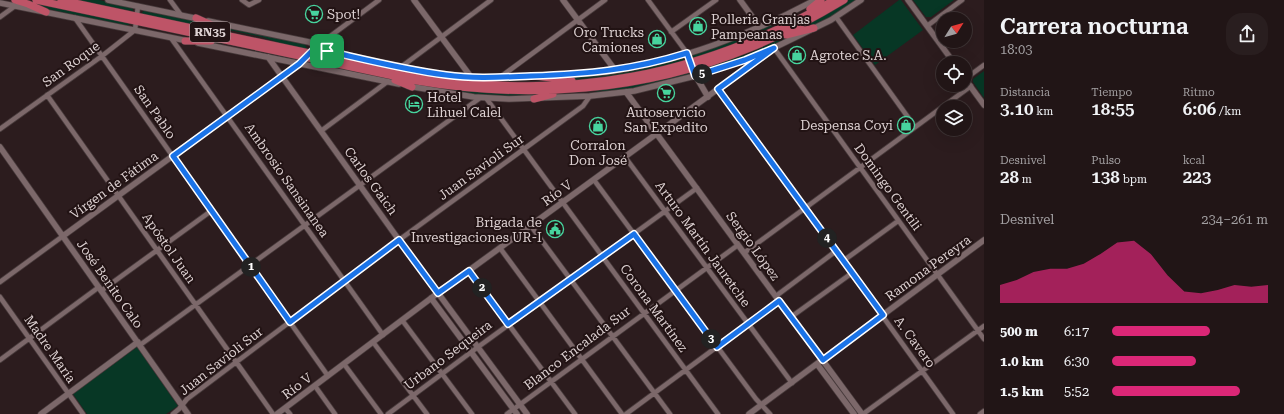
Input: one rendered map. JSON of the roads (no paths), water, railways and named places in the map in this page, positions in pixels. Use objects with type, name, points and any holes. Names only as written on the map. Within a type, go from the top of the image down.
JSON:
[{"type":"highway","name":"RN35","points":[[36,0],[283,47],[329,62],[417,81],[474,89],[531,91],[600,87],[649,79],[691,65],[754,40],[834,0]]},
{"type":"highway","name":"RN35","points":[[61,0],[272,50],[308,55],[425,77],[487,85],[542,86],[588,83],[717,60],[773,38],[844,0]]},
{"type":"highway","points":[[754,40],[771,28],[812,7],[821,0]]},
{"type":"highway","points":[[15,3],[28,4],[46,12]]},
{"type":"highway","points":[[196,18],[220,29],[264,40],[283,47]]},
{"type":"highway","points":[[717,60],[749,52],[788,34],[814,28]]},
{"type":"highway","points":[[185,40],[207,40],[243,47],[272,50]]},
{"type":"highway","points":[[329,62],[352,71],[395,80],[412,87]]},
{"type":"highway","points":[[536,76],[575,81],[610,77],[628,77]]},
{"type":"highway","points":[[534,99],[552,94],[586,91],[600,87]]},
{"type":"street","points":[[108,0],[137,4],[181,15],[309,42],[326,51],[401,67],[432,73],[499,78],[581,74],[615,70],[658,62],[719,43],[815,0]]},
{"type":"street","points":[[170,0],[181,15]]},
{"type":"street","points":[[242,0],[249,5],[259,0]]},
{"type":"street","points":[[317,46],[379,0]]},
{"type":"street","points":[[414,0],[471,77]]},
{"type":"street","points":[[401,67],[491,0]]},
{"type":"street","points":[[563,0],[615,70]]},
{"type":"street","points":[[499,78],[605,0]]},
{"type":"street","points":[[648,0],[687,53],[695,76],[708,97]]},
{"type":"street","points":[[671,32],[716,0]]},
{"type":"street","points":[[740,0],[759,26]]},
{"type":"street","points":[[46,12],[412,87],[483,98],[534,99],[590,96],[626,92],[695,76],[745,60],[774,48],[836,18],[862,0]]},
{"type":"street","points":[[908,0],[949,56]]},
{"type":"street","points":[[927,26],[962,0]]},
{"type":"street","points":[[0,3],[15,3]]},
{"type":"street","points":[[0,17],[15,3]]},
{"type":"street","points":[[135,30],[137,4]]},
{"type":"street","name":"San Pablo","points":[[75,18],[328,376]]},
{"type":"street","points":[[836,18],[915,127]]},
{"type":"street","name":"San Roque","points":[[0,130],[102,56],[135,30]]},
{"type":"street","name":"Ambrosio Sansinanea","points":[[172,38],[383,335]]},
{"type":"street","name":"Vírgen de Fátima","points":[[0,282],[299,64],[317,46]]},
{"type":"street","name":"Río V","points":[[277,414],[431,298],[774,48]]},
{"type":"street","name":"Domingo Gentili","points":[[774,48],[984,339]]},
{"type":"street","name":"Carlos Gaich","points":[[268,57],[399,240],[527,414]]},
{"type":"street","points":[[972,74],[984,66]]},
{"type":"street","points":[[321,131],[387,82]]},
{"type":"street","points":[[972,87],[984,105]]},
{"type":"street","name":"A. Cavero","points":[[718,89],[852,272],[953,414]]},
{"type":"street","name":"Sergio López","points":[[626,92],[863,414]]},
{"type":"street","points":[[744,253],[963,92]]},
{"type":"street","name":"Apóstol Juan","points":[[47,95],[274,414]]},
{"type":"street","name":"Juan Savioli Sur","points":[[173,414],[187,399],[399,240],[583,106],[590,96]]},
{"type":"street","points":[[41,414],[483,98]]},
{"type":"street","name":"Corona Martínez","points":[[483,98],[524,149],[718,414]]},
{"type":"street","name":"José Benito Calo","points":[[0,147],[188,414]]},
{"type":"street","name":"Arturo Martín Jauretche","points":[[625,157],[792,383]]},
{"type":"street","points":[[594,180],[756,399],[770,414]]},
{"type":"street","name":"Urbano Sequeira","points":[[388,414],[508,324],[697,188]]},
{"type":"street","points":[[0,360],[211,211]]},
{"type":"street","points":[[844,261],[898,221]]},
{"type":"street","points":[[531,226],[670,414]]},
{"type":"street","name":"Ramona Pereyra","points":[[749,414],[984,240]]},
{"type":"street","name":"Blanco Encalada Sur","points":[[508,414],[515,412],[520,404],[738,245]]},
{"type":"street","points":[[500,248],[622,414]]},
{"type":"street","points":[[626,414],[748,324],[836,251]]},
{"type":"street","points":[[469,271],[575,414]]},
{"type":"street","points":[[791,317],[852,272]]},
{"type":"street","name":"Madre María","points":[[0,297],[83,414]]},
{"type":"street","points":[[431,298],[515,412]]},
{"type":"street","points":[[402,320],[472,414]]},
{"type":"street","points":[[863,414],[984,326]]},
{"type":"street","points":[[373,342],[426,414]]},
{"type":"street","points":[[344,364],[381,414]]},
{"type":"street","points":[[817,364],[854,414]]},
{"type":"street","points":[[315,386],[335,414]]},
{"type":"street","points":[[285,408],[290,414]]},
{"type":"street","points":[[980,414],[984,411]]},
{"type":"place","name":"Spot!","points":[[314,14]]},
{"type":"place","name":"Polleria Granjas Pampeanas","points":[[698,26]]},
{"type":"place","name":"Oro Trucks Camiones","points":[[657,39]]},
{"type":"place","name":"Agrotec S.A.","points":[[797,55]]},
{"type":"place","name":"Autoservicio San Expedito","points":[[666,93]]},
{"type":"place","name":"Hotel Lihuel Calel","points":[[414,104]]},
{"type":"place","name":"Despensa Coyi","points":[[906,125]]},
{"type":"place","name":"Corralon Don José","points":[[598,126]]},
{"type":"place","name":"Brigada de Investigaciones UR-I","points":[[555,229]]}]
